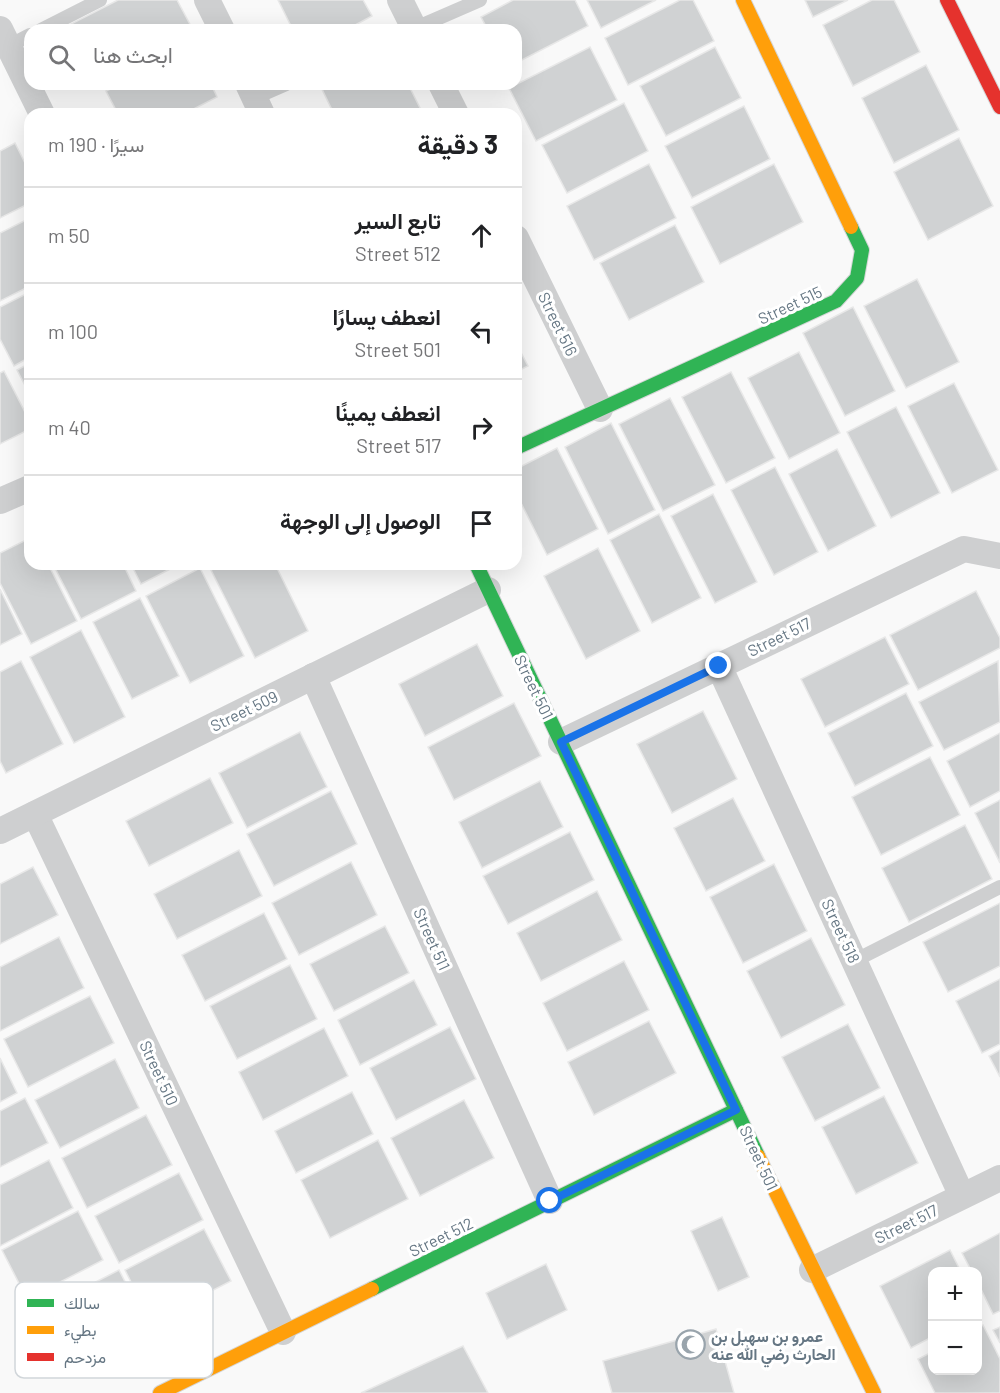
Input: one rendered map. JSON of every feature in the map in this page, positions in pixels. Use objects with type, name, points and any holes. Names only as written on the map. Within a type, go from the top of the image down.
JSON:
[{"type":"street","points":[[207,0],[219,24]]},
{"type":"street","points":[[400,0],[410,24]]},
{"type":"street","name":"Street 515","points":[[522,445],[837,301],[857,278],[862,249],[743,0]]},
{"type":"street","points":[[947,0],[1000,107]]},
{"type":"street","points":[[962,30],[1000,80]]},
{"type":"street","points":[[10,40],[24,72]]},
{"type":"street","points":[[32,90],[39,108]]},
{"type":"street","points":[[444,90],[453,108]]},
{"type":"street","name":"Street 516","points":[[522,250],[600,410]]},
{"type":"street","points":[[0,501],[24,491]]},
{"type":"street","name":"Street 517","points":[[561,742],[964,549],[1000,556]]},
{"type":"street","name":"Street 501","points":[[479,570],[812,1270],[874,1393]]},
{"type":"street","name":"Street 509","points":[[0,831],[488,590]]},
{"type":"street","name":"Street 518","points":[[719,666],[962,1196]]},
{"type":"street","name":"Street 511","points":[[313,676],[550,1201]]},
{"type":"street","name":"Street 510","points":[[35,814],[283,1332]]},
{"type":"street","name":"Street 512","points":[[213,1367],[736,1110]]},
{"type":"street","name":"Street 517","points":[[812,1270],[1000,1178]]},
{"type":"street","name":"Street 512","points":[[160,1393],[190,1378]]},
{"type":"lane","points":[[53,24],[100,0]]},
{"type":"lane","points":[[426,24],[480,0]]},
{"type":"lane","points":[[254,99],[273,90]]},
{"type":"lane","points":[[854,961],[1000,887]]},
{"type":"building","points":[[118,0],[177,0],[190,24],[71,24]]},
{"type":"building","points":[[278,0],[363,0],[372,16],[357,24],[290,24]]},
{"type":"building","points":[[513,0],[575,0],[588,26],[522,60],[522,24],[485,24],[481,17]]},
{"type":"building","points":[[587,0],[656,0],[601,28]]},
{"type":"building","points":[[680,0],[693,0],[714,41],[628,85],[605,38]]},
{"type":"building","points":[[805,0],[848,0],[813,17]]},
{"type":"building","points":[[872,0],[894,0],[920,52],[853,86],[823,25]]},
{"type":"building","points":[[590,47],[617,100],[536,141],[522,114],[522,108],[519,108],[510,90],[522,90],[522,81]]},
{"type":"building","points":[[715,47],[741,98],[666,136],[640,86]]},
{"type":"building","points":[[926,65],[959,130],[894,163],[862,98]]},
{"type":"building","points":[[214,90],[217,97],[196,108],[115,108],[106,91]]},
{"type":"building","points":[[322,90],[411,90],[420,108],[331,108]]},
{"type":"building","points":[[624,103],[648,151],[567,193],[542,145]]},
{"type":"building","points":[[744,106],[770,159],[692,198],[665,146]]},
{"type":"building","points":[[959,138],[993,206],[928,240],[894,172]]},
{"type":"building","points":[[15,143],[24,161],[24,206],[0,218],[0,151]]},
{"type":"building","points":[[649,164],[676,218],[594,260],[567,206]]},
{"type":"building","points":[[774,164],[803,222],[720,264],[691,207]]},
{"type":"building","points":[[24,221],[24,289],[0,301],[0,233]]},
{"type":"building","points":[[675,225],[704,282],[629,320],[600,263]]},
{"type":"building","points":[[917,279],[959,362],[906,388],[864,306]]},
{"type":"building","points":[[24,295],[24,360],[14,366],[0,339],[0,307]]},
{"type":"building","points":[[853,307],[895,391],[845,416],[803,333]]},
{"type":"building","points":[[799,352],[840,433],[789,459],[748,378]]},
{"type":"building","points":[[522,354],[528,366],[522,369]]},
{"type":"building","points":[[24,366],[24,383],[17,370]]},
{"type":"building","points":[[4,371],[24,410],[24,432],[0,444],[0,373]]},
{"type":"building","points":[[731,372],[775,458],[726,483],[682,397]]},
{"type":"building","points":[[954,383],[998,470],[952,493],[908,406]]},
{"type":"building","points":[[670,398],[715,485],[663,511],[619,424]]},
{"type":"building","points":[[896,407],[940,493],[891,518],[847,432]]},
{"type":"building","points":[[611,423],[655,510],[608,534],[565,447]]},
{"type":"building","points":[[557,448],[598,529],[547,555],[522,505],[522,466]]},
{"type":"building","points":[[837,449],[876,526],[828,551],[789,474]]},
{"type":"building","points":[[775,467],[818,552],[774,575],[731,490]]},
{"type":"building","points":[[713,494],[757,582],[715,603],[671,516]]},
{"type":"building","points":[[659,514],[701,598],[652,623],[610,540]]},
{"type":"building","points":[[24,541],[24,570],[51,570],[77,621],[31,644],[0,583],[0,553]]},
{"type":"building","points":[[598,548],[640,631],[586,659],[544,576]]},
{"type":"building","points":[[56,570],[126,570],[136,591],[81,619]]},
{"type":"building","points":[[134,570],[168,570],[141,584]]},
{"type":"building","points":[[196,570],[201,570],[244,656],[190,683],[146,596]]},
{"type":"building","points":[[211,570],[278,570],[308,631],[255,658]]},
{"type":"building","points":[[0,589],[22,634],[0,645]]},
{"type":"building","points":[[976,591],[1000,638],[1000,648],[918,690],[890,635]]},
{"type":"building","points":[[140,598],[179,676],[132,699],[93,622]]},
{"type":"building","points":[[81,630],[125,717],[74,743],[30,657]]},
{"type":"building","points":[[885,637],[909,684],[825,727],[801,679]]},
{"type":"building","points":[[477,644],[503,696],[425,736],[399,684]]},
{"type":"building","points":[[21,661],[63,744],[6,773],[0,761],[0,672]]},
{"type":"building","points":[[998,661],[1000,722],[944,750],[919,702]]},
{"type":"building","points":[[906,693],[933,746],[855,786],[828,733]]},
{"type":"building","points":[[514,703],[541,756],[454,800],[428,747]]},
{"type":"building","points":[[703,711],[737,779],[672,813],[637,744]]},
{"type":"building","points":[[300,732],[327,787],[247,828],[219,773]]},
{"type":"building","points":[[1000,733],[1000,791],[970,807],[947,761]]},
{"type":"building","points":[[930,757],[960,815],[881,855],[852,797]]},
{"type":"building","points":[[210,778],[233,823],[149,866],[126,821]]},
{"type":"building","points":[[540,781],[563,827],[482,868],[459,822]]},
{"type":"building","points":[[331,791],[357,844],[274,886],[247,834]]},
{"type":"building","points":[[733,798],[765,861],[706,891],[674,828]]},
{"type":"building","points":[[1000,800],[1000,863],[975,813]]},
{"type":"building","points":[[965,825],[992,879],[909,922],[882,868]]},
{"type":"building","points":[[570,832],[594,880],[508,924],[483,876]]},
{"type":"building","points":[[239,850],[262,896],[177,939],[154,894]]},
{"type":"building","points":[[351,862],[377,915],[299,955],[272,903]]},
{"type":"building","points":[[774,864],[807,931],[743,963],[710,897]]},
{"type":"building","points":[[33,867],[58,915],[0,944],[0,884]]},
{"type":"building","points":[[597,891],[622,940],[541,981],[517,933]]},
{"type":"building","points":[[1000,903],[1000,966],[948,992],[923,942]]},
{"type":"building","points":[[264,913],[287,959],[205,1001],[182,955]]},
{"type":"building","points":[[385,926],[409,973],[334,1011],[310,964]]},
{"type":"building","points":[[59,937],[84,988],[0,1031],[0,967]]},
{"type":"building","points":[[811,938],[845,1005],[781,1038],[747,971]]},
{"type":"building","points":[[624,961],[649,1010],[567,1051],[543,1003]]},
{"type":"building","points":[[290,965],[317,1019],[237,1059],[210,1006]]},
{"type":"building","points":[[1000,979],[1000,1044],[982,1053],[956,1001]]},
{"type":"building","points":[[414,980],[437,1025],[360,1065],[338,1020]]},
{"type":"building","points":[[90,996],[114,1043],[28,1087],[4,1039]]},
{"type":"building","points":[[649,1021],[676,1073],[594,1115],[568,1062]]},
{"type":"building","points":[[848,1024],[880,1088],[815,1121],[782,1057]]},
{"type":"building","points":[[450,1027],[476,1079],[396,1120],[370,1068]]},
{"type":"building","points":[[324,1028],[348,1076],[263,1120],[239,1072]]},
{"type":"building","points":[[1000,1050],[1000,1077],[989,1056]]},
{"type":"building","points":[[0,1058],[17,1093],[0,1102]]},
{"type":"building","points":[[115,1059],[139,1108],[60,1148],[35,1100]]},
{"type":"building","points":[[352,1092],[373,1134],[296,1173],[275,1131]]},
{"type":"building","points":[[884,1096],[918,1163],[856,1194],[822,1127]]},
{"type":"building","points":[[25,1098],[48,1143],[0,1167],[0,1111]]},
{"type":"building","points":[[464,1100],[494,1158],[420,1196],[391,1138]]},
{"type":"building","points":[[146,1115],[172,1165],[87,1208],[62,1158]]},
{"type":"building","points":[[378,1140],[408,1199],[330,1238],[301,1180]]},
{"type":"building","points":[[49,1160],[73,1208],[0,1246],[0,1185]]},
{"type":"building","points":[[179,1173],[203,1220],[119,1263],[95,1216]]},
{"type":"building","points":[[78,1211],[103,1260],[60,1282],[18,1282],[2,1250]]},
{"type":"building","points":[[722,1217],[749,1277],[718,1291],[691,1231]]},
{"type":"building","points":[[204,1229],[231,1281],[213,1290],[213,1282],[131,1282],[125,1270]]},
{"type":"building","points":[[1000,1233],[1000,1311],[993,1314],[982,1291],[982,1267],[969,1267],[962,1253]]},
{"type":"building","points":[[950,1250],[958,1267],[928,1267],[928,1339],[911,1348],[880,1286]]},
{"type":"building","points":[[546,1264],[567,1310],[507,1339],[486,1293]]},
{"type":"building","points":[[119,1270],[125,1282],[96,1282]]},
{"type":"building","points":[[982,1326],[1000,1359],[1000,1393],[935,1393],[918,1359],[928,1354],[928,1375],[982,1375]]},
{"type":"building","points":[[1000,1327],[1000,1343],[993,1330]]},
{"type":"building","name":"عمرو بن سهيل بن الحارث رضي الله عنه","points":[[716,1329],[734,1393],[612,1393],[603,1361]]},
{"type":"building","points":[[463,1346],[488,1393],[361,1393]]},
{"type":"traffic: fast","points":[[522,445],[836,301],[857,278],[862,250],[851,227]]},
{"type":"traffic: fast","points":[[479,570],[758,1156]]},
{"type":"traffic: fast","points":[[372,1289],[736,1110]]},
{"type":"traffic: slow","points":[[743,0],[851,227]]},
{"type":"traffic: slow","points":[[758,1156],[874,1393]]},
{"type":"traffic: slow","points":[[213,1367],[372,1289]]},
{"type":"traffic: slow","points":[[160,1393],[191,1378]]},
{"type":"traffic: jam","points":[[947,0],[1000,107]]},
{"type":"place","name":"عمرو بن سهيل بن الحارث رضي الله عنه","points":[[690,1345]]},
{"type":"route","points":[[550,1201],[736,1110],[561,742],[719,666]]}]
